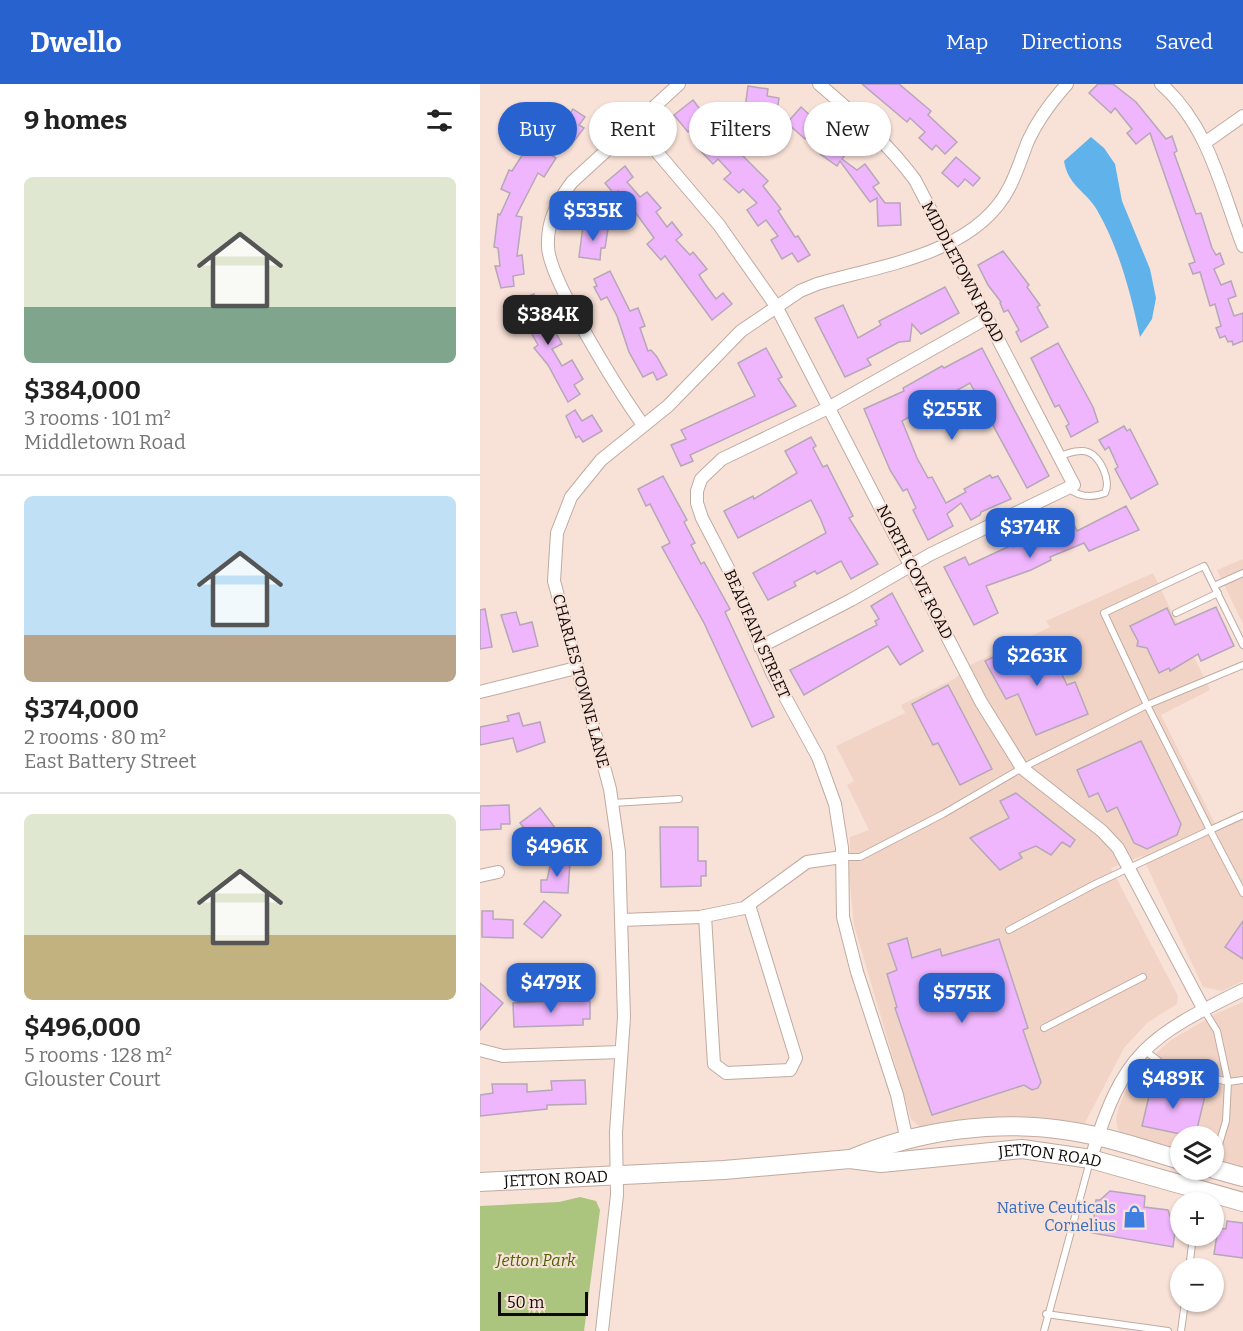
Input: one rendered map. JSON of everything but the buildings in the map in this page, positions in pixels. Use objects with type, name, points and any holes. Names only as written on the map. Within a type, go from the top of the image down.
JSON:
[{"type":"street","points":[[659,102],[679,84]]},
{"type":"street","name":"MIDDLETOWN ROAD","points":[[819,84],[898,157],[915,180],[1060,456],[1071,487]]},
{"type":"street","name":"CHARLES TOWNE LANE","points":[[602,1331],[616,1196],[624,970],[619,852],[613,803],[554,581],[558,533],[579,484],[601,460],[668,406],[741,331],[776,306],[817,284],[948,245],[974,229],[996,207],[1009,189],[1038,121],[1067,84]]},
{"type":"street","points":[[1161,84],[1188,111],[1206,142],[1243,246]]},
{"type":"street","points":[[1206,142],[1243,116]]},
{"type":"street","points":[[600,156],[572,182],[561,198],[549,224],[548,245],[553,270],[625,400],[643,425]]},
{"type":"street","name":"NORTH COVE ROAD","points":[[660,156],[719,225],[776,306],[981,702],[1022,768],[1102,831],[1118,848],[1204,1010]]},
{"type":"street","name":"BEAUFAIN STREET","points":[[907,1141],[897,1095],[844,926],[842,856],[835,804],[818,757],[760,647],[734,581],[702,518],[697,502],[697,491],[701,479],[722,459],[828,408],[987,318]]},
{"type":"street","points":[[760,647],[851,600],[911,565],[1071,487]]},
{"type":"street","points":[[480,692],[576,668]]},
{"type":"street","points":[[622,920],[705,916],[744,908],[807,862],[842,856]]},
{"type":"street","points":[[480,876],[498,872]]},
{"type":"street","points":[[705,916],[714,1064],[726,1073],[790,1070],[796,1058],[749,905]]},
{"type":"street","points":[[1091,1159],[1122,1077],[1143,1050],[1177,1024],[1243,990]]},
{"type":"street","points":[[480,1050],[514,1056],[621,1052]]},
{"type":"street","name":"JETTON ROAD","points":[[850,1160],[879,1147],[978,1128],[1004,1126],[1036,1126],[1098,1136],[1170,1157]]},
{"type":"street","name":"JETTON ROAD","points":[[480,1182],[724,1170],[850,1160],[881,1162],[1022,1149],[1091,1159],[1205,1197],[1243,1202]]},
{"type":"street","points":[[1224,1172],[1243,1177]]},
{"type":"lane","points":[[1060,456],[1079,451],[1088,452],[1098,459],[1107,480],[1105,493],[1098,495],[1076,495],[1071,487]]},
{"type":"lane","points":[[1243,645],[1204,566],[1104,614],[1241,894],[1243,893]]},
{"type":"lane","points":[[1214,586],[1243,573]]},
{"type":"lane","points":[[1176,614],[1218,593]]},
{"type":"lane","points":[[842,856],[860,857],[944,814],[1022,768],[1147,705],[1243,665]]},
{"type":"lane","points":[[613,803],[679,799]]},
{"type":"lane","points":[[1010,930],[1129,867],[1243,815]]},
{"type":"lane","points":[[1044,1028],[1143,977]]},
{"type":"lane","points":[[1204,1010],[1216,1031],[1228,1082],[1224,1128]]},
{"type":"lane","points":[[1143,1050],[1164,1065],[1228,1082],[1243,1080]]},
{"type":"lane","points":[[1044,1331],[1046,1314],[1091,1159]]},
{"type":"lane","points":[[1181,1331],[1184,1312]]},
{"type":"lane","points":[[1046,1314],[1168,1331]]},
{"type":"shaded area","points":[[1243,559],[1243,624],[1217,570]]},
{"type":"shaded area","points":[[1153,573],[1210,690],[1161,715],[1215,824],[1243,811],[1243,981],[1222,991],[1203,987],[1142,856],[1111,868],[1178,996],[1177,1004],[1147,1023],[1124,1048],[1085,1123],[984,1121],[922,1129],[911,1119],[854,925],[849,874],[850,837],[869,830],[847,785],[854,781],[836,746],[905,713],[901,705],[954,679],[972,664],[1050,627],[1046,621]]},
{"type":"shaded area","points":[[1243,1002],[1243,1168],[1224,1163],[1224,1126],[1170,1126],[1170,1149],[1132,1139],[1118,1130],[1116,1120],[1129,1082],[1141,1067],[1171,1040],[1217,1013]]},
{"type":"green space","name":"Jetton Park","points":[[580,1197],[596,1201],[600,1210],[584,1331],[480,1331],[480,1206],[559,1202]]},
{"type":"water","points":[[1091,137],[1104,148],[1115,164],[1122,201],[1150,269],[1156,298],[1152,319],[1140,337],[1128,288],[1112,240],[1093,203],[1073,182],[1066,170],[1064,161]]},
{"type":"place","name":"Native Ceuticals Cornelius","points":[[1134,1216]]}]
